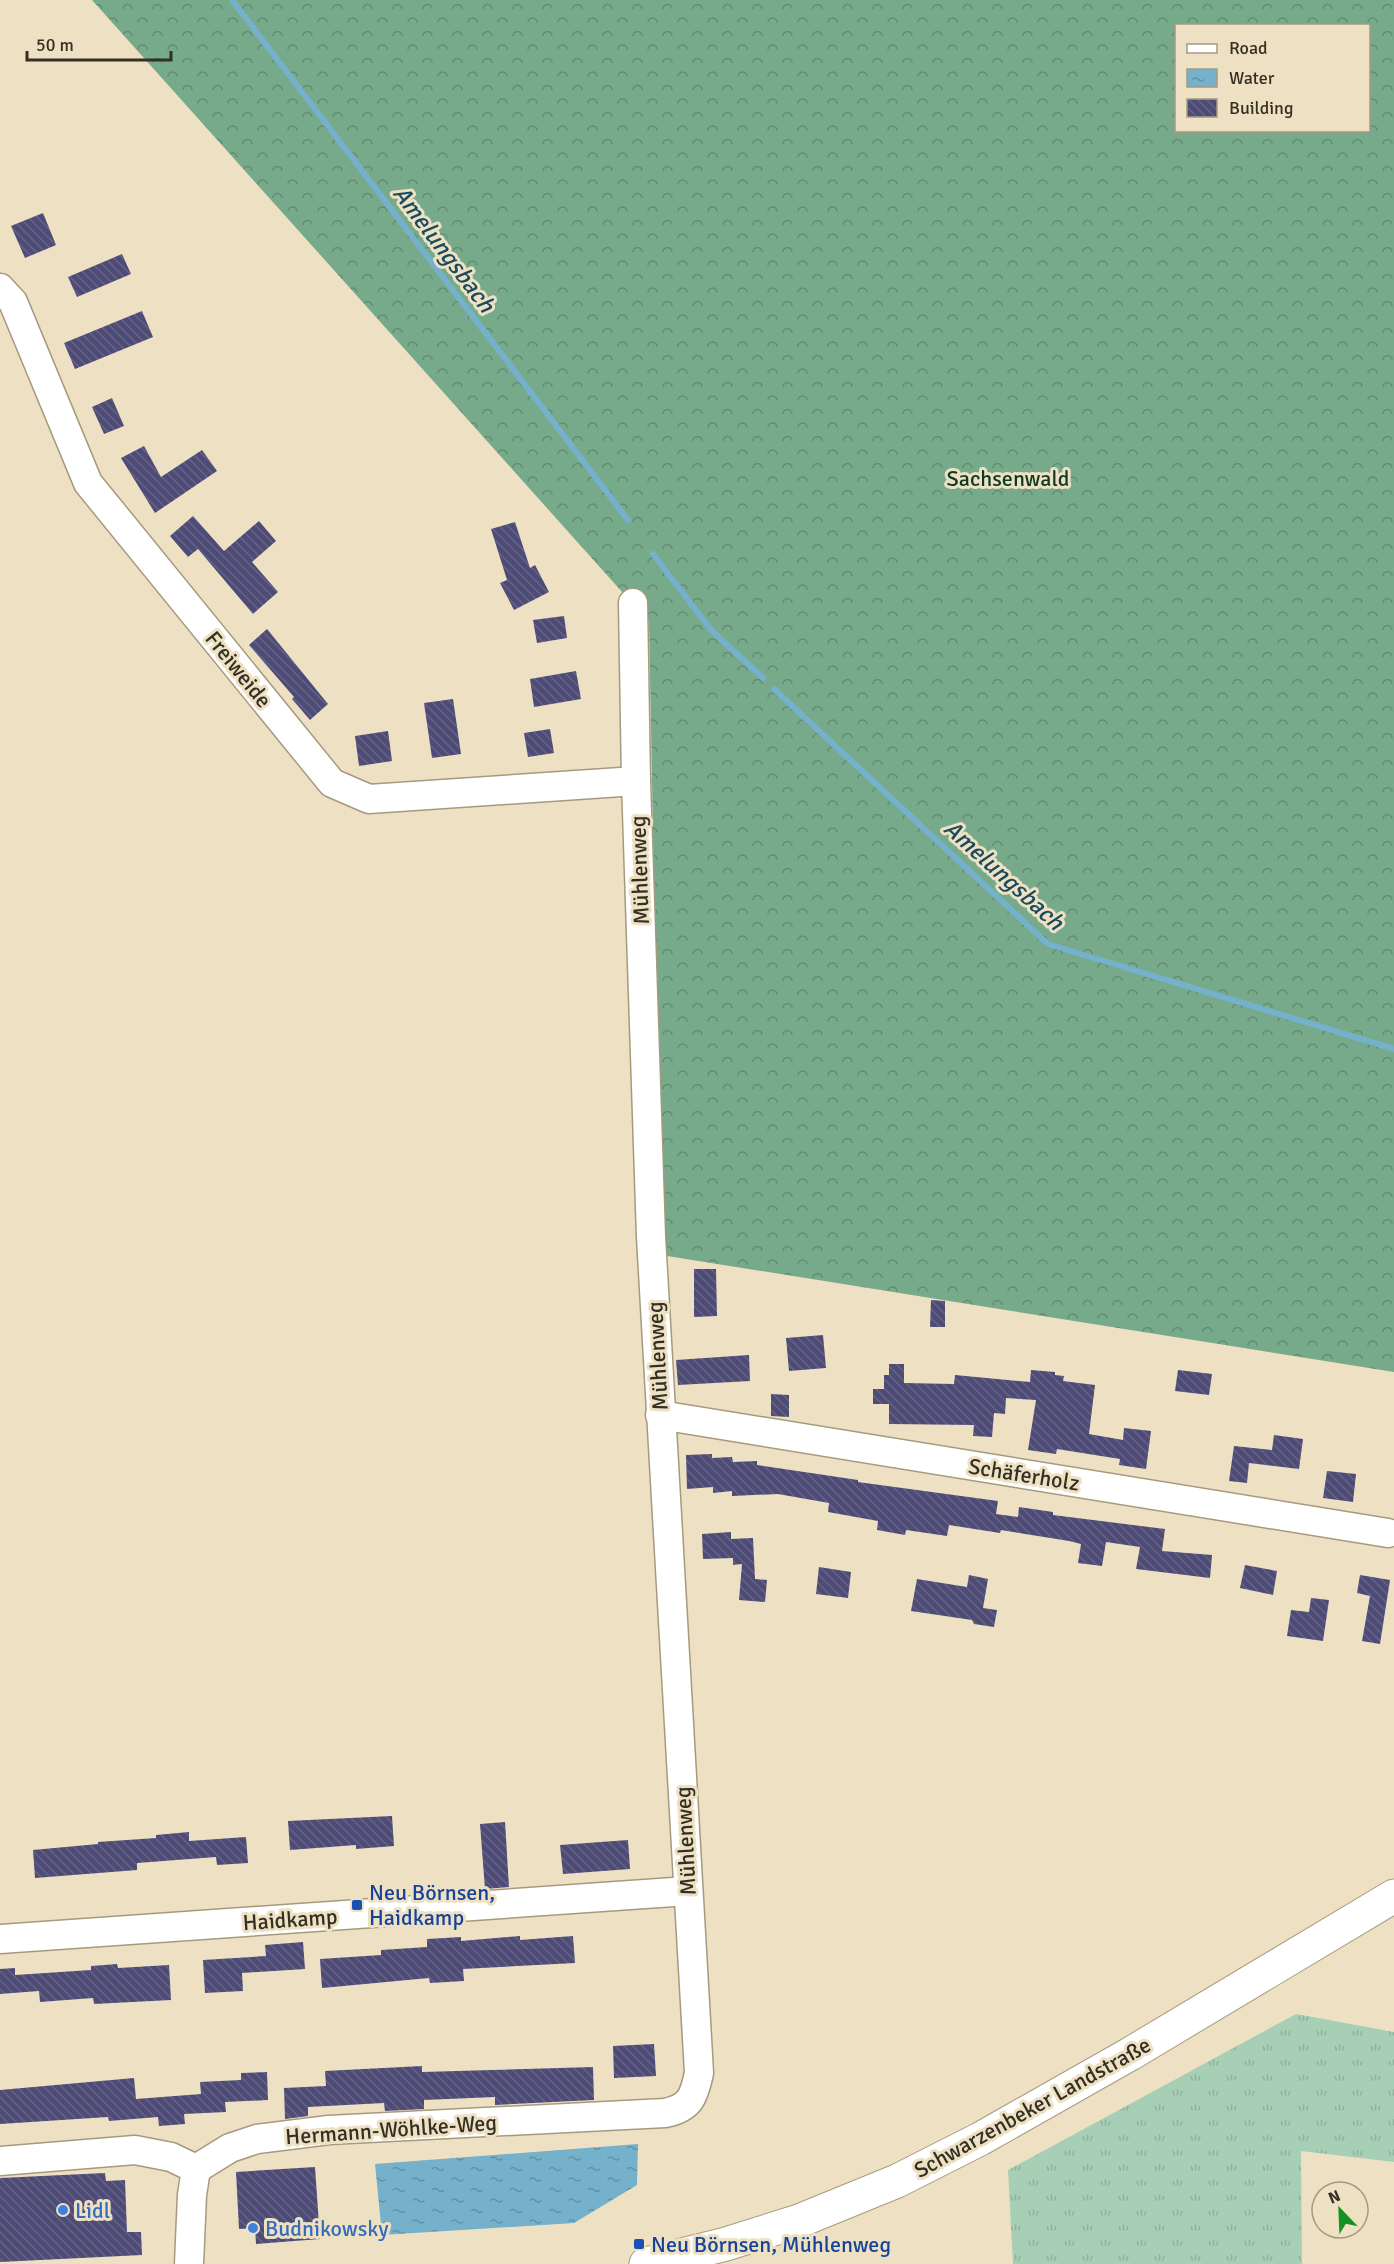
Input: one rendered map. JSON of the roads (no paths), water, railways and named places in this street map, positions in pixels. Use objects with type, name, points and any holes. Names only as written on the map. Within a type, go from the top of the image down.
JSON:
[{"type":"main road","name":"Schwarzenbeker Landstraße","points":[[646,2264],[726,2244],[799,2221],[897,2181],[980,2139],[1130,2054],[1394,1896]]},
{"type":"street","name":"Freiweide","points":[[0,288],[13,302],[88,483],[332,783],[369,799],[636,781]]},
{"type":"street","name":"Mühlenweg","points":[[633,603],[636,781],[651,1237],[699,2073],[692,2098],[687,2104]]},
{"type":"street","name":"Schäferholz","points":[[660,1415],[1388,1533]]},
{"type":"street","name":"Haidkamp","points":[[0,1939],[688,1892]]},
{"type":"street","name":"Hermann-Wöhlke-Weg","points":[[196,2169],[230,2148],[257,2139],[329,2130],[664,2113],[676,2111],[687,2104]]},
{"type":"street","points":[[0,2161],[135,2151],[171,2157],[196,2169],[192,2195],[189,2264]]},
{"type":"water","points":[[638,2144],[637,2185],[574,2223],[382,2235],[375,2164]]},
{"type":"waterway","name":"Amelungsbach","points":[[232,0],[628,520]]},
{"type":"waterway","name":"Amelungsbach","points":[[653,554],[712,631],[763,678]]},
{"type":"waterway","name":"Amelungsbach","points":[[774,689],[1048,944],[1394,1049]]},
{"type":"place","name":"Neu Börnsen, Haidkamp","points":[[357,1905]]},
{"type":"place","name":"Lidl","points":[[63,2210]]},
{"type":"place","name":"Budnikowsky","points":[[253,2228]]},
{"type":"place","name":"Neu Börnsen, Mühlenweg","points":[[639,2244]]},
{"type":"park label","name":"Sachsenwald","points":[[1008,478]]}]
